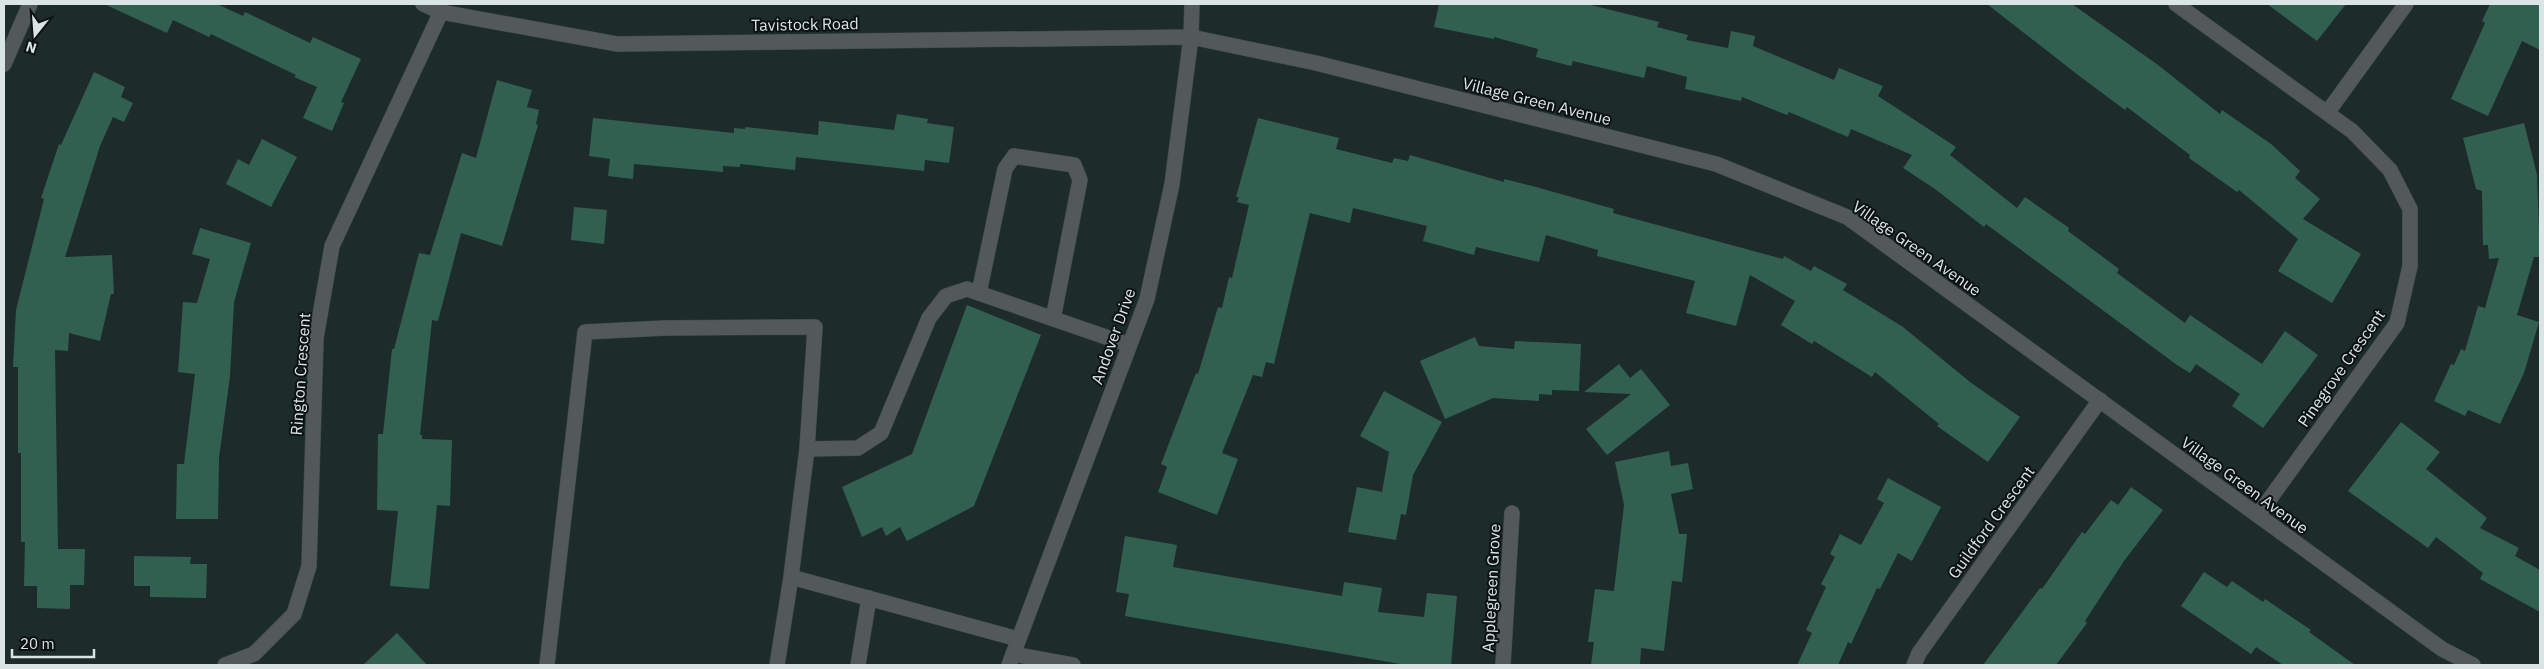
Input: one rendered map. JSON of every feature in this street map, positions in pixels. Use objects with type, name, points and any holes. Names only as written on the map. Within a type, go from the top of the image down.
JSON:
[{"type":"street","points":[[4,64],[30,4]]},
{"type":"street","name":"Tavistock Road","points":[[423,4],[441,12],[617,44],[1191,38]]},
{"type":"street","name":"Andover Drive","points":[[1011,660],[1147,299],[1172,184],[1191,38],[1192,4]]},
{"type":"street","name":"Pinegrove Crescent","points":[[2176,4],[2352,131],[2390,170],[2410,209],[2410,266],[2398,323],[2258,516]]},
{"type":"street","points":[[2327,113],[2406,4]]},
{"type":"street","name":"Rington Crescent","points":[[225,665],[254,654],[294,614],[309,566],[316,338],[332,246],[441,12]]},
{"type":"street","name":"Village Green Avenue","points":[[1191,38],[1316,63],[1716,164],[1848,217],[2442,649],[2473,665]]},
{"type":"street","points":[[979,293],[1005,169],[1014,156],[1074,165],[1080,180],[1053,319]]},
{"type":"street","points":[[806,449],[858,448],[881,433],[929,318],[946,296],[967,289],[1129,345]]},
{"type":"street","points":[[547,665],[585,332],[665,328],[815,327],[806,449],[777,665]]},
{"type":"street","name":"Guildford Crescent","points":[[1914,665],[1919,653],[2100,400]]},
{"type":"street","name":"Applegreen Grove","points":[[1503,665],[1512,513]]},
{"type":"street","points":[[790,577],[1018,639]]},
{"type":"street","points":[[858,665],[869,598]]},
{"type":"street","points":[[1011,660],[1072,665]]},
{"type":"building","points":[[104,4],[217,4],[243,16],[245,12],[310,43],[313,37],[361,59],[341,102],[344,103],[332,131],[303,118],[317,87],[294,77],[296,75],[211,34],[209,37],[173,20],[167,33]]},
{"type":"building","points":[[1439,4],[1587,4],[1659,22],[1657,27],[1688,35],[1686,40],[1728,48],[1731,31],[1755,36],[1753,46],[1834,80],[1839,68],[1883,86],[1878,96],[1956,147],[1950,155],[2017,208],[2025,197],[2069,228],[2068,231],[2119,269],[2117,273],[2185,323],[2190,315],[2262,364],[2285,331],[2318,355],[2263,428],[2232,406],[2240,394],[2196,364],[2190,373],[2177,365],[1986,224],[1984,227],[1935,189],[1903,168],[1912,155],[1851,129],[1848,137],[1789,112],[1787,115],[1742,97],[1741,101],[1685,89],[1687,77],[1647,66],[1644,78],[1573,61],[1571,66],[1536,57],[1538,49],[1494,37],[1494,39],[1434,27]]},
{"type":"building","points":[[1987,4],[2072,4],[2158,65],[2220,114],[2222,110],[2271,144],[2300,171],[2295,178],[2320,199],[2303,219],[2361,254],[2332,303],[2278,271],[2298,239],[2239,190],[2237,192],[2189,158],[2190,155],[2127,107],[2125,110]]},
{"type":"building","points":[[2267,4],[2346,4],[2317,41]]},
{"type":"building","points":[[2490,4],[2540,4],[2540,50],[2522,41],[2488,116],[2451,99],[2485,23],[2482,21]]},
{"type":"building","points":[[94,72],[125,87],[121,97],[133,103],[124,122],[113,117],[100,146],[65,257],[112,255],[114,294],[111,294],[100,341],[69,333],[68,351],[55,350],[58,549],[85,549],[84,585],[70,585],[70,609],[37,608],[37,586],[24,586],[25,542],[21,542],[21,453],[18,453],[18,367],[13,367],[16,310],[44,199],[41,198],[59,144],[61,145]]},
{"type":"building","points":[[497,80],[532,90],[527,107],[539,110],[536,124],[538,125],[502,246],[461,233],[438,321],[432,320],[420,435],[422,435],[422,439],[452,440],[450,506],[437,505],[429,589],[390,586],[398,511],[377,510],[378,434],[383,434],[392,349],[394,349],[419,253],[430,255],[462,153],[476,158]]},
{"type":"building","points":[[897,114],[928,119],[927,123],[954,127],[949,163],[925,160],[924,171],[796,157],[795,170],[740,164],[740,167],[723,166],[723,172],[634,164],[633,179],[608,176],[610,159],[589,156],[593,118],[734,133],[734,128],[745,129],[745,127],[818,135],[819,121],[894,130]]},
{"type":"building","points":[[1258,118],[1339,138],[1336,149],[1392,163],[1394,158],[1408,161],[1410,155],[1504,182],[1504,179],[1536,187],[1614,209],[1613,213],[1783,259],[1784,256],[1811,271],[1814,266],[1847,284],[1843,290],[1903,327],[1970,382],[2020,417],[1988,462],[1937,426],[1939,424],[1875,372],[1872,377],[1814,341],[1812,344],[1781,325],[1795,301],[1750,275],[1736,326],[1686,313],[1695,281],[1597,256],[1598,250],[1546,235],[1539,262],[1476,247],[1474,255],[1423,241],[1427,226],[1353,208],[1350,223],[1310,213],[1274,364],[1266,362],[1262,377],[1253,375],[1222,453],[1238,459],[1217,515],[1158,492],[1167,467],[1161,464],[1196,373],[1198,374],[1218,307],[1222,308],[1229,277],[1232,278],[1249,205],[1237,202],[1239,197],[1236,197]]},
{"type":"building","points":[[2524,123],[2537,175],[2540,257],[2534,257],[2517,315],[2539,322],[2524,373],[2500,424],[2468,410],[2465,416],[2434,401],[2451,364],[2454,365],[2461,349],[2465,351],[2478,306],[2485,308],[2499,258],[2489,259],[2488,245],[2483,245],[2482,191],[2476,189],[2463,138]]},
{"type":"building","points":[[262,139],[297,157],[271,207],[226,184],[238,159],[249,165]]},
{"type":"building","points":[[574,207],[607,210],[604,244],[571,240]]},
{"type":"building","points":[[200,228],[251,243],[234,302],[230,376],[219,458],[218,519],[176,519],[177,464],[184,464],[195,374],[178,372],[183,302],[197,303],[210,259],[192,254]]},
{"type":"building","points":[[967,305],[1041,335],[974,506],[907,541],[900,527],[886,536],[882,527],[862,537],[842,487],[912,454]]},
{"type":"building","points":[[1475,337],[1479,346],[1514,349],[1515,341],[1581,344],[1579,391],[1552,390],[1552,395],[1539,394],[1539,401],[1493,398],[1445,419],[1420,361]]},
{"type":"building","points":[[1619,364],[1630,378],[1641,369],[1670,405],[1607,455],[1586,429],[1631,394],[1584,392]]},
{"type":"building","points":[[1384,391],[1442,422],[1413,475],[1406,515],[1401,514],[1396,540],[1348,532],[1357,487],[1382,492],[1389,452],[1360,436]]},
{"type":"building","points":[[2401,422],[2440,452],[2426,469],[2487,518],[2480,528],[2519,548],[2515,556],[2540,570],[2540,612],[2480,579],[2483,573],[2436,537],[2428,548],[2348,491]]},
{"type":"building","points":[[1669,451],[1671,466],[1688,463],[1693,489],[1671,494],[1679,534],[1687,534],[1682,582],[1672,581],[1664,651],[1641,648],[1640,665],[1591,665],[1594,642],[1588,642],[1595,589],[1614,591],[1624,505],[1615,462]]},
{"type":"building","points":[[1888,478],[1941,507],[1912,561],[1898,553],[1880,589],[1877,588],[1851,644],[1848,642],[1838,665],[1797,665],[1812,633],[1806,630],[1826,587],[1821,584],[1835,557],[1830,554],[1840,534],[1861,545],[1884,503],[1877,499]]},
{"type":"building","points":[[2131,487],[2163,510],[2124,561],[2085,621],[2087,623],[2056,665],[1983,665],[2040,588],[2042,589],[2082,532],[2085,534],[2111,500],[2118,505]]},
{"type":"building","points":[[1125,536],[1177,545],[1173,567],[1342,596],[1344,582],[1382,588],[1378,612],[1424,617],[1427,593],[1457,596],[1451,665],[1406,665],[1125,616],[1129,594],[1116,592]]},
{"type":"building","points":[[134,556],[191,557],[190,564],[207,564],[206,598],[150,597],[150,586],[134,586]]},
{"type":"building","points":[[2204,572],[2227,587],[2232,581],[2263,602],[2265,599],[2311,630],[2309,632],[2355,665],[2283,665],[2256,647],[2251,654],[2181,606]]},
{"type":"building","points":[[397,633],[427,665],[363,665]]}]
